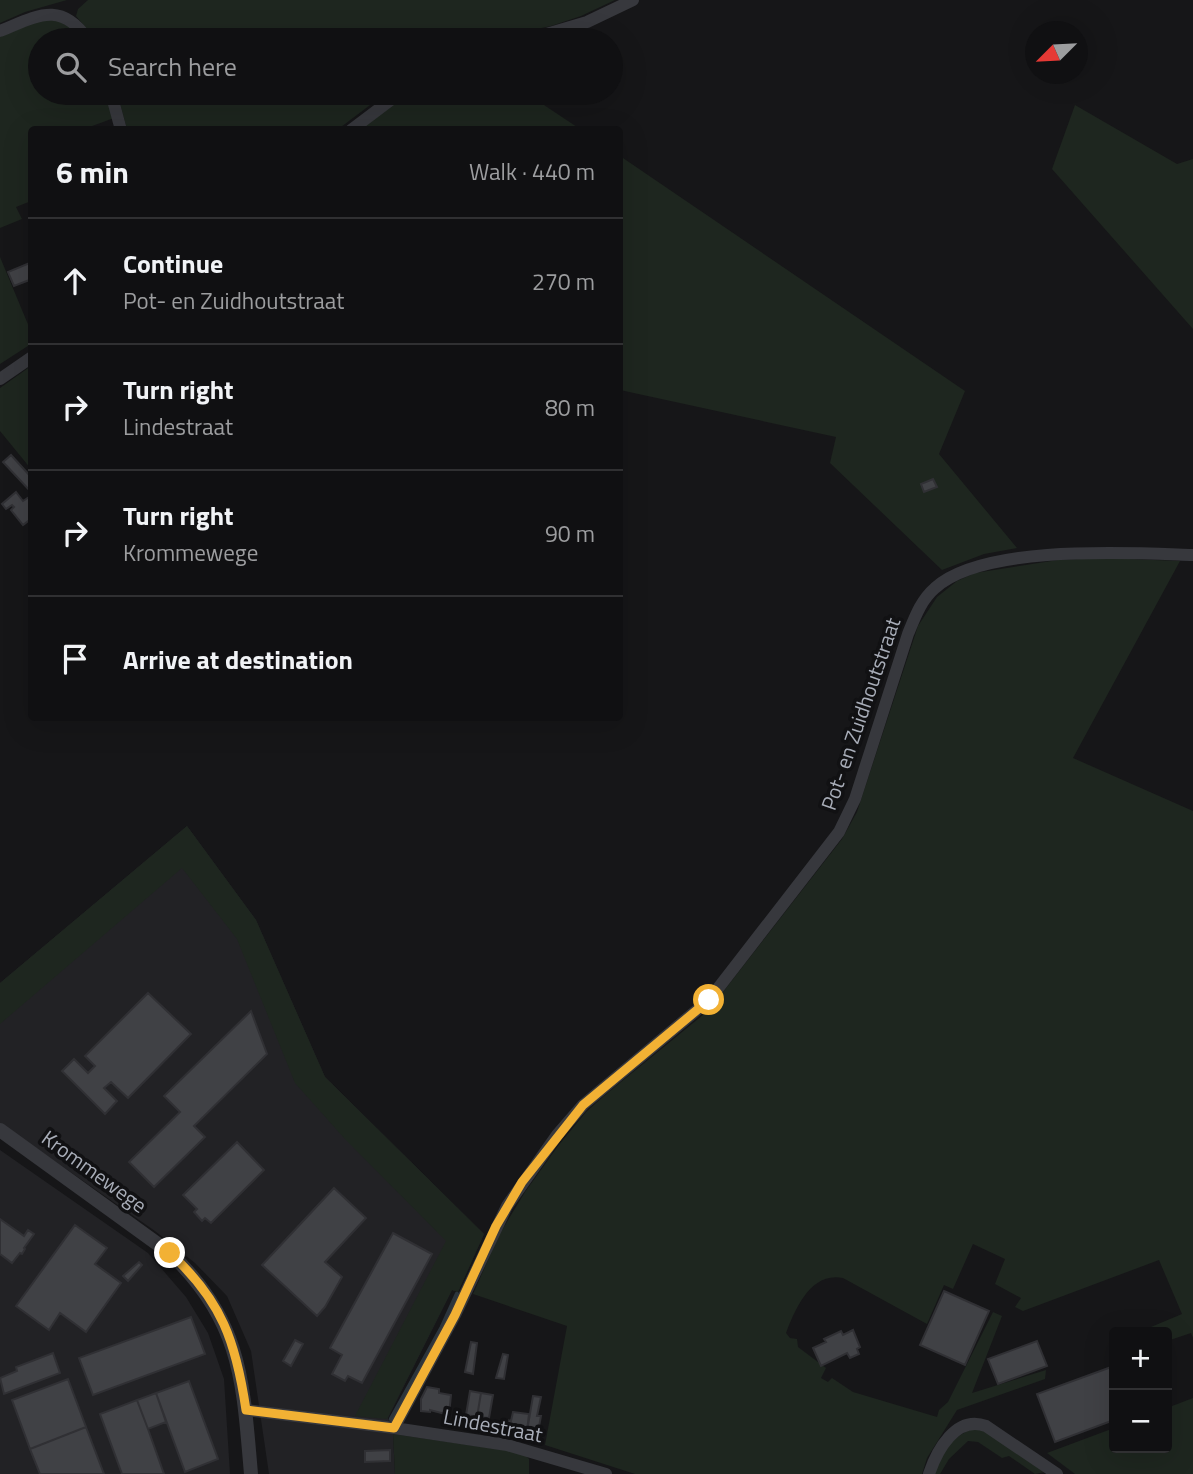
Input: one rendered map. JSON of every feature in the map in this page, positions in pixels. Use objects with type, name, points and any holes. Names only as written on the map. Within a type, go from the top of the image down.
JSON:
[{"type":"street","points":[[567,28],[587,22],[633,0]]},
{"type":"street","points":[[0,31],[43,13],[57,12],[71,20],[78,28]]},
{"type":"street","points":[[114,105],[120,126]]},
{"type":"street","points":[[356,126],[384,105]]},
{"type":"street","points":[[0,379],[28,360]]},
{"type":"street","name":"Pot- en Zuidhoutstraat","points":[[394,1428],[455,1315],[507,1206],[557,1135],[583,1105],[709,1000],[839,832],[855,799],[908,634],[918,610],[936,586],[957,574],[1017,558],[1089,552],[1193,555]]},
{"type":"street","name":"Krommewege","points":[[0,1130],[170,1253],[189,1271],[217,1310],[231,1338],[246,1410],[251,1474]]},
{"type":"street","name":"Lindestraat","points":[[246,1410],[394,1428],[518,1447],[606,1474]]},
{"type":"street","points":[[929,1474],[936,1455],[948,1438],[961,1427],[973,1423],[986,1426],[1057,1474]]},
{"type":"shaded area","points":[[0,0],[67,0],[25,12],[0,23]]},
{"type":"shaded area","points":[[88,0],[615,0],[581,16],[542,28],[86,28],[76,16],[78,9]]},
{"type":"shaded area","points":[[53,18],[71,28],[28,28],[28,105],[110,105],[114,118],[92,126],[28,126],[28,202],[16,207],[22,219],[0,228],[0,37]]},
{"type":"shaded area","points":[[120,105],[370,105],[342,126],[126,126]]},
{"type":"shaded area","points":[[393,105],[544,105],[576,126],[364,126]]},
{"type":"shaded area","points":[[1075,105],[1177,164],[1193,159],[1193,329],[1052,169]]},
{"type":"shaded area","points":[[623,158],[965,391],[939,454],[1017,548],[984,554],[942,570],[830,463],[836,437],[623,391]]},
{"type":"shaded area","points":[[0,257],[28,324],[28,346],[0,364]]},
{"type":"shaded area","points":[[28,368],[28,465],[0,431],[0,388]]},
{"type":"shaded area","points":[[1103,558],[1180,561],[1073,758],[1193,811],[1193,1338],[1191,1333],[1172,1339],[1172,1327],[1151,1327],[1182,1314],[1159,1260],[1023,1311],[1015,1307],[1021,1298],[995,1284],[1005,1259],[973,1244],[953,1289],[944,1285],[927,1324],[843,1278],[832,1277],[822,1280],[806,1294],[786,1333],[790,1338],[797,1339],[798,1347],[826,1368],[821,1378],[828,1382],[832,1378],[853,1392],[937,1417],[939,1410],[948,1402],[993,1312],[1002,1316],[972,1393],[1046,1370],[1045,1379],[957,1410],[927,1458],[922,1474],[635,1474],[545,1445],[567,1326],[473,1294],[499,1235],[525,1192],[586,1112],[709,1010],[842,839],[857,812],[918,626],[937,597],[957,581],[975,573],[1058,560]]},
{"type":"shaded area","points":[[187,826],[256,920],[325,1077],[484,1234],[458,1292],[452,1290],[388,1418],[393,1434],[395,1474],[269,1474],[251,1351],[227,1296],[195,1263],[155,1231],[0,1123],[0,983]]},
{"type":"shaded area","points":[[187,826],[256,920],[325,1077],[484,1234],[458,1292],[452,1290],[387,1419],[355,1416],[446,1241],[344,1138],[295,1083],[237,939],[182,868],[0,1024],[0,983]]},
{"type":"shaded area","points":[[0,1150],[148,1253],[186,1297],[208,1333],[224,1379],[230,1474],[0,1474]]},
{"type":"shaded area","points":[[1193,1398],[1193,1474],[1075,1474],[1047,1453],[1109,1430],[1109,1453],[1172,1453],[1172,1406]]},
{"type":"shaded area","points":[[973,1429],[984,1431],[1045,1472],[1035,1474],[1009,1456],[1002,1458],[978,1442],[968,1441],[949,1459],[940,1474],[932,1474],[948,1447],[959,1436]]},
{"type":"shaded area","points":[[393,1434],[523,1453],[529,1459],[529,1474],[395,1474]]},
{"type":"building","points":[[28,264],[28,281],[14,286],[8,272]]},
{"type":"building","points":[[11,455],[28,474],[28,489],[3,462]]},
{"type":"building","points":[[933,479],[937,487],[924,492],[921,484]]},
{"type":"building","points":[[16,492],[23,501],[28,498],[28,521],[23,525],[11,510],[14,507],[12,505],[6,509],[2,504]]},
{"type":"building","points":[[148,993],[191,1034],[128,1098],[111,1082],[104,1088],[117,1101],[105,1114],[62,1071],[74,1059],[88,1073],[95,1066],[85,1056]]},
{"type":"building","points":[[251,1011],[267,1054],[194,1126],[205,1137],[154,1187],[129,1162],[180,1112],[164,1096]]},
{"type":"building","points":[[237,1142],[264,1170],[211,1223],[205,1218],[202,1221],[194,1212],[197,1209],[183,1195]]},
{"type":"building","points":[[334,1188],[366,1218],[325,1262],[342,1277],[317,1316],[262,1265]]},
{"type":"building","points":[[0,1219],[24,1236],[28,1230],[34,1234],[22,1254],[12,1263],[0,1254]]},
{"type":"building","points":[[75,1225],[107,1248],[95,1264],[121,1283],[86,1332],[60,1313],[49,1330],[16,1306]]},
{"type":"building","points":[[393,1233],[432,1254],[362,1383],[348,1376],[345,1381],[332,1374],[342,1355],[330,1348]]},
{"type":"building","points":[[139,1262],[142,1265],[128,1281],[123,1276]]},
{"type":"building","points":[[944,1291],[989,1311],[965,1365],[920,1345]]},
{"type":"building","points":[[191,1317],[205,1354],[93,1395],[79,1358]]},
{"type":"building","points":[[853,1330],[860,1347],[857,1349],[859,1354],[850,1358],[847,1353],[821,1366],[813,1348],[841,1331],[843,1335]]},
{"type":"building","points":[[295,1340],[303,1344],[291,1366],[283,1361]]},
{"type":"building","points":[[1037,1341],[1047,1366],[998,1384],[988,1359]]},
{"type":"building","points":[[471,1342],[477,1343],[473,1374],[465,1372]]},
{"type":"building","points":[[53,1353],[60,1373],[4,1394],[0,1378],[17,1371],[16,1367]]},
{"type":"building","points":[[503,1354],[508,1355],[504,1379],[496,1378]]},
{"type":"building","points":[[1109,1368],[1109,1422],[1055,1442],[1037,1394]]},
{"type":"building","points":[[68,1379],[86,1427],[30,1449],[12,1400]]},
{"type":"building","points":[[189,1381],[218,1459],[185,1472],[156,1393]]},
{"type":"building","points":[[427,1387],[451,1395],[449,1415],[430,1410],[421,1411],[421,1399]]},
{"type":"building","points":[[470,1391],[481,1393],[477,1417],[466,1415]]},
{"type":"building","points":[[156,1393],[166,1422],[148,1429],[137,1400]]},
{"type":"building","points":[[481,1393],[493,1395],[489,1418],[477,1417]]},
{"type":"building","points":[[533,1396],[541,1397],[537,1416],[541,1416],[538,1432],[527,1431]]},
{"type":"building","points":[[137,1400],[164,1474],[122,1474],[100,1414]]},
{"type":"building","points":[[513,1412],[529,1414],[527,1431],[506,1427]]},
{"type":"building","points":[[86,1427],[104,1474],[40,1474],[30,1449]]},
{"type":"building","points":[[390,1450],[390,1461],[365,1462],[365,1451]]},
{"type":"waterway","points":[[391,1419],[442,1327],[457,1294]]},
{"type":"route","points":[[170,1253],[189,1271],[203,1290],[231,1338],[246,1410],[394,1428],[455,1315],[496,1226],[522,1182],[583,1105],[709,1000]]}]
